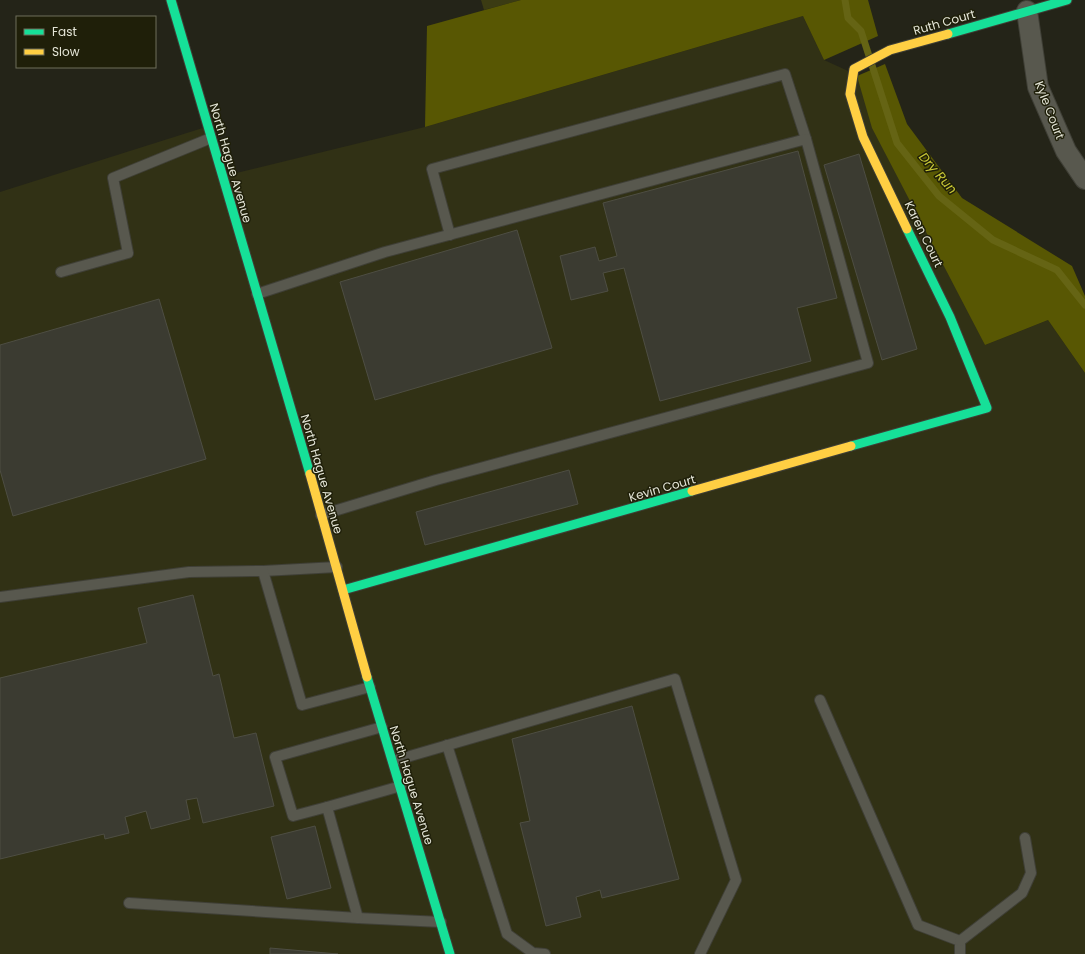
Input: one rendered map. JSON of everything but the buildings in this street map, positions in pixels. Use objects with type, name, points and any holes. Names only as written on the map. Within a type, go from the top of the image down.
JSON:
[{"type":"street","name":"North Hague Avenue","points":[[171,0],[337,568],[370,687],[401,786],[450,954]]},
{"type":"street","name":"Ruth Court","points":[[854,69],[890,50],[1027,10],[1067,0]]},
{"type":"street","name":"Kyle Court","points":[[1027,10],[1038,88],[1066,151],[1085,179]]},
{"type":"street","name":"Karen Court","points":[[854,69],[850,94],[863,137],[950,317],[987,408]]},
{"type":"street","name":"Kevin Court","points":[[343,590],[987,408]]},
{"type":"lane","points":[[321,515],[436,480],[868,364],[806,139],[785,74],[432,169],[450,235]]},
{"type":"lane","points":[[61,272],[128,253],[113,178],[211,138]]},
{"type":"lane","points":[[257,294],[385,252],[806,139]]},
{"type":"lane","points":[[0,597],[189,572],[337,568]]},
{"type":"lane","points":[[263,570],[302,705],[370,687]]},
{"type":"lane","points":[[393,761],[675,679],[736,880],[700,954]]},
{"type":"lane","points":[[820,700],[918,925],[960,941]]},
{"type":"lane","points":[[382,727],[275,757],[293,816],[401,786]]},
{"type":"lane","points":[[447,745],[507,934],[533,953],[545,954]]},
{"type":"lane","points":[[328,807],[358,918]]},
{"type":"lane","points":[[960,941],[1022,893],[1031,873],[1025,838]]},
{"type":"lane","points":[[129,904],[441,922]]},
{"type":"lane","points":[[960,941],[960,954]]},
{"type":"shaded area","points":[[481,0],[521,0],[484,10]]},
{"type":"shaded area","points":[[521,0],[868,0],[878,36],[824,60],[803,16],[425,127],[427,26]]},
{"type":"shaded area","points":[[803,16],[824,60],[857,75],[985,345],[1048,320],[1085,373],[1085,954],[0,954],[0,192],[209,126],[224,176],[425,127]]},
{"type":"shaded area","points":[[885,64],[907,124],[962,198],[1072,266],[1085,296],[1085,373],[1048,320],[985,345],[872,128],[857,76]]},
{"type":"waterway","name":"Dry Run","points":[[845,0],[848,18],[861,31],[897,143],[939,196],[993,240],[1057,270],[1085,305]]},
{"type":"traffic: fast","points":[[171,0],[310,474]]},
{"type":"traffic: fast","points":[[948,34],[1067,0]]},
{"type":"traffic: fast","points":[[851,446],[987,408],[950,317],[907,229]]},
{"type":"traffic: fast","points":[[343,590],[692,491]]},
{"type":"traffic: fast","points":[[367,677],[450,954]]},
{"type":"traffic: slow","points":[[907,229],[863,137],[850,94],[854,69],[890,50],[948,34]]},
{"type":"traffic: slow","points":[[692,491],[851,446]]},
{"type":"traffic: slow","points":[[310,474],[367,677]]}]
